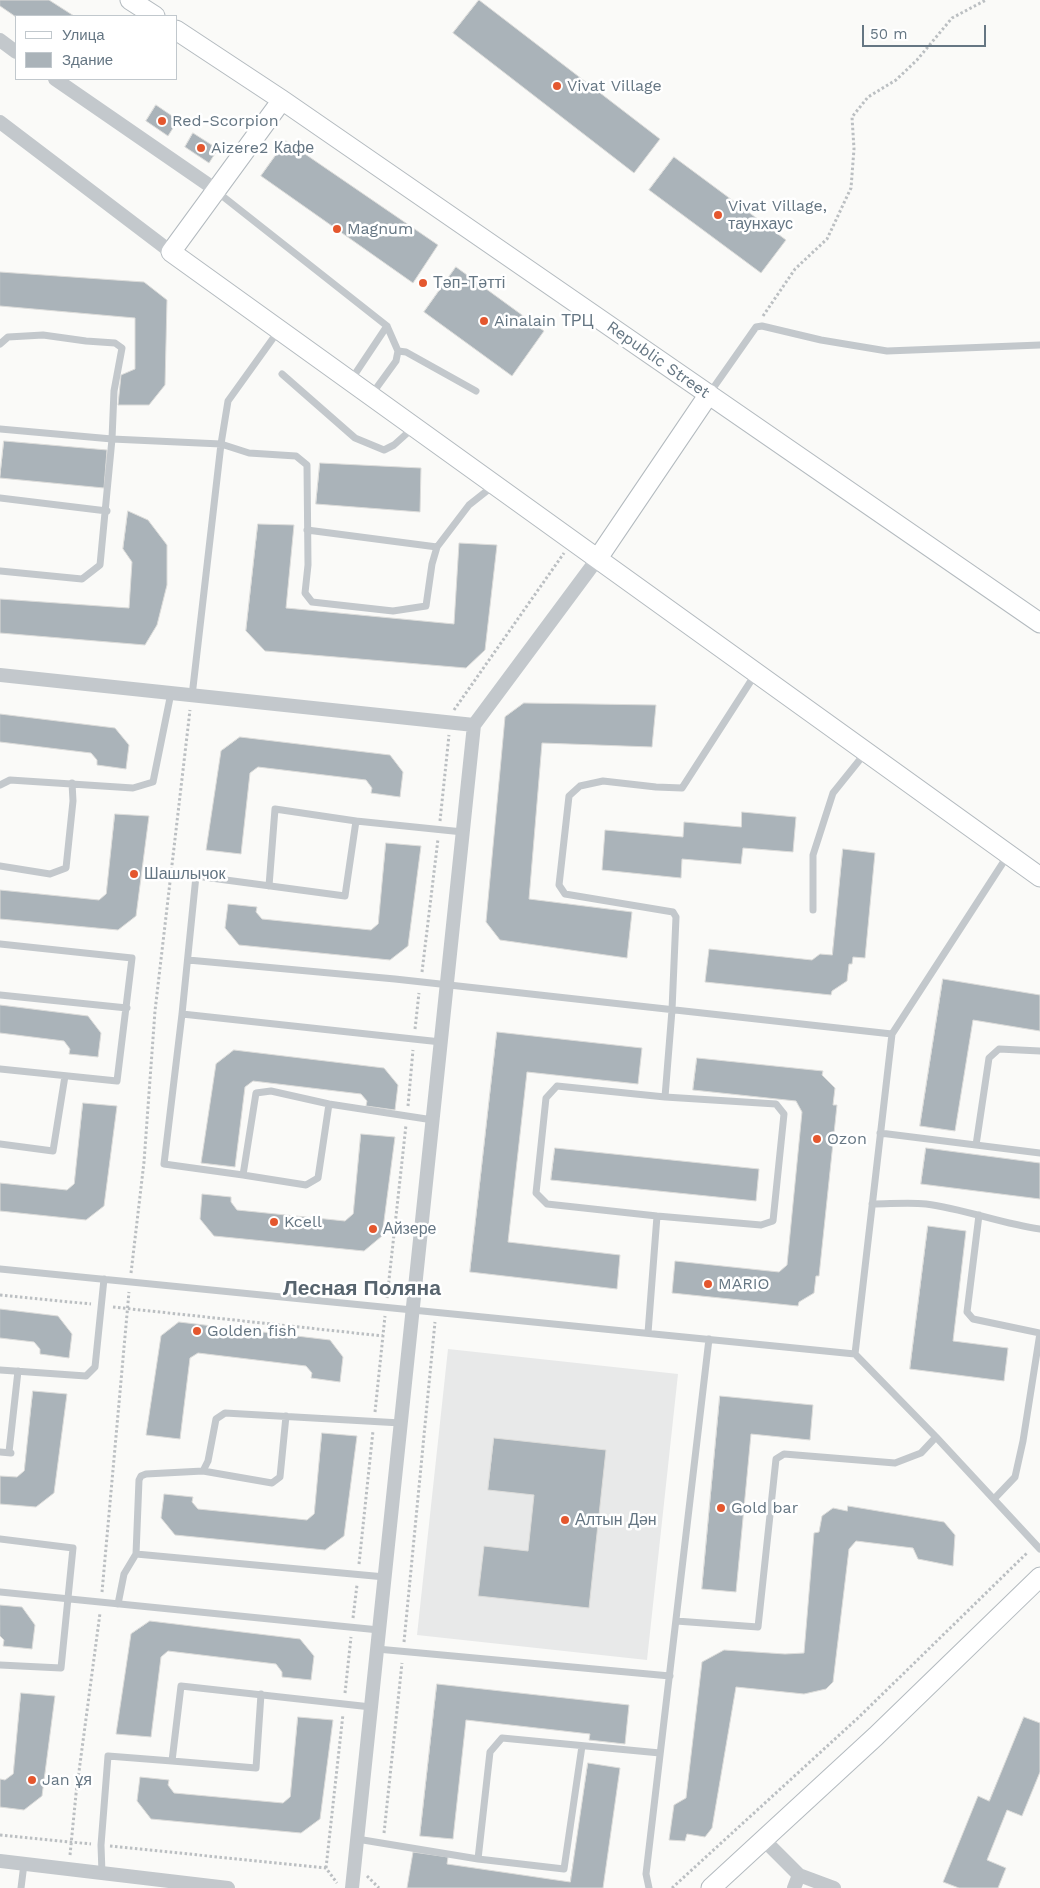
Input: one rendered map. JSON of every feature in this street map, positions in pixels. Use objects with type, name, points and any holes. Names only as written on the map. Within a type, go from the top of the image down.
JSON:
[{"type":"street","points":[[130,0],[153,15]]},
{"type":"street","name":"Republic Street","points":[[178,31],[282,100],[1040,623]]},
{"type":"street","points":[[0,40],[15,51]]},
{"type":"street","points":[[56,80],[216,190]]},
{"type":"street","points":[[171,252],[282,100]]},
{"type":"street","points":[[0,122],[171,252],[1040,877]]},
{"type":"street","points":[[352,1888],[474,725],[598,558],[709,394]]},
{"type":"street","points":[[0,675],[474,725]]},
{"type":"street","points":[[711,1888],[876,1736],[1040,1577]]},
{"type":"street","points":[[764,1840],[796,1882],[834,1888]]},
{"type":"street","points":[[0,1861],[228,1888]]},
{"type":"lane","points":[[216,190],[387,326],[398,351],[396,361],[371,396]]},
{"type":"lane","points":[[350,381],[387,326]]},
{"type":"lane","points":[[709,394],[756,327],[762,326],[821,340],[887,351],[1040,345]]},
{"type":"lane","points":[[192,696],[221,444],[228,401],[279,330]]},
{"type":"lane","points":[[0,344],[8,337],[43,335],[86,342],[115,343],[122,348],[114,391],[107,511],[100,565],[82,579],[0,571]]},
{"type":"lane","points":[[398,351],[406,352],[476,391]]},
{"type":"lane","points":[[282,374],[355,438],[384,450],[394,445],[414,427]]},
{"type":"lane","points":[[0,428],[112,439],[221,444],[249,453],[296,456],[307,465],[308,565],[305,593],[312,602],[393,611],[426,606],[432,564],[437,547],[469,505],[495,484]]},
{"type":"lane","points":[[0,498],[107,511]]},
{"type":"lane","points":[[307,530],[437,547]]},
{"type":"lane","points":[[665,1097],[672,1010],[676,917],[673,912],[565,894],[559,885],[569,796],[580,786],[604,781],[682,788],[756,672]]},
{"type":"lane","points":[[0,785],[10,780],[133,788],[154,782],[171,693]]},
{"type":"lane","points":[[813,910],[814,855],[833,793],[866,752]]},
{"type":"lane","points":[[0,866],[50,874],[66,868],[74,801],[72,783]]},
{"type":"lane","points":[[269,886],[276,809],[356,821],[463,832]]},
{"type":"lane","points":[[329,1104],[318,1178],[306,1186],[164,1164],[196,876],[345,896],[356,821]]},
{"type":"lane","points":[[855,1354],[892,1034],[1009,854]]},
{"type":"lane","points":[[0,944],[132,958],[117,1081],[0,1069]]},
{"type":"lane","points":[[188,960],[447,984],[892,1034]]},
{"type":"lane","points":[[0,994],[127,1008]]},
{"type":"lane","points":[[182,1014],[441,1042]]},
{"type":"lane","points":[[976,1145],[989,1058],[999,1049],[1040,1051]]},
{"type":"lane","points":[[0,1144],[53,1151],[65,1076]]},
{"type":"lane","points":[[557,1086],[665,1097],[776,1104],[784,1114],[773,1221],[761,1225],[547,1204],[536,1193],[546,1098],[557,1086]]},
{"type":"lane","points":[[244,1175],[256,1093],[271,1091],[329,1104],[432,1120]]},
{"type":"lane","points":[[880,1133],[1040,1153]]},
{"type":"lane","points":[[872,1204],[926,1204],[1040,1229]]},
{"type":"lane","points":[[980,1215],[967,1312],[974,1319],[1040,1333],[1023,1441],[1015,1477],[994,1499]]},
{"type":"lane","points":[[648,1333],[657,1216]]},
{"type":"lane","points":[[0,1269],[855,1354],[936,1437],[1038,1547]]},
{"type":"lane","points":[[0,1370],[86,1376],[95,1367],[104,1279]]},
{"type":"lane","points":[[649,1888],[646,1874],[709,1339]]},
{"type":"lane","points":[[0,1452],[11,1453],[9,1452],[18,1371]]},
{"type":"lane","points":[[203,1471],[208,1460],[216,1419],[225,1412],[401,1423]]},
{"type":"lane","points":[[118,1604],[124,1574],[136,1554],[139,1480],[142,1476],[203,1471],[272,1483],[280,1476],[286,1416]]},
{"type":"lane","points":[[676,1621],[758,1627],[776,1459],[784,1454],[894,1462],[921,1453],[936,1437]]},
{"type":"lane","points":[[0,1539],[73,1548],[70,1599],[62,1668],[0,1665]]},
{"type":"lane","points":[[136,1554],[385,1577]]},
{"type":"lane","points":[[0,1592],[379,1630]]},
{"type":"lane","points":[[377,1649],[670,1676]]},
{"type":"lane","points":[[172,1762],[181,1686],[371,1707]]},
{"type":"lane","points":[[102,1873],[101,1845],[108,1756],[256,1768],[261,1694]]},
{"type":"lane","points":[[478,1859],[490,1752],[502,1738],[660,1754]]},
{"type":"lane","points":[[357,1839],[478,1859],[564,1869],[582,1746]]},
{"type":"lane","points":[[22,1888],[24,1864]]},
{"type":"path","points":[[756,327],[795,269],[827,239],[851,188],[854,150],[852,118],[868,97],[896,80],[917,60],[952,18],[986,0]]},
{"type":"path","points":[[0,1295],[383,1336]]},
{"type":"path","points":[[383,1844],[436,1312]]},
{"type":"path","points":[[341,1888],[326,1868],[374,1421]]},
{"type":"path","points":[[672,1888],[859,1717],[988,1590],[1038,1547]]},
{"type":"path","points":[[0,1835],[326,1868]]},
{"type":"shaded area","points":[[448,1349],[678,1374],[647,1660],[417,1635]]},
{"type":"building","points":[[0,0],[49,0],[72,15],[15,16],[0,6]]},
{"type":"building","name":"Vivat Village","points":[[479,0],[660,139],[634,173],[453,33]]},
{"type":"building","name":"Red-Scorpion","points":[[156,105],[178,120],[168,136],[146,121]]},
{"type":"building","name":"Aizere2 Кафе","points":[[193,133],[218,149],[209,163],[185,147]]},
{"type":"building","points":[[286,141],[438,245],[413,283],[261,176]]},
{"type":"building","name":"Vivat Village, таунхаус","points":[[674,157],[786,240],[761,273],[649,190]]},
{"type":"building","name":"Ainalain ТРЦ","points":[[456,267],[544,331],[512,376],[424,312]]},
{"type":"building","points":[[0,272],[144,282],[167,300],[165,385],[149,405],[118,405],[121,375],[135,369],[135,318],[0,306]]},
{"type":"building","points":[[4,441],[107,450],[104,488],[0,478]]},
{"type":"building","points":[[320,463],[421,468],[420,512],[316,504]]},
{"type":"building","points":[[128,511],[148,520],[167,545],[167,585],[157,625],[145,645],[0,633],[0,599],[129,608],[132,562],[123,549]]},
{"type":"building","points":[[258,524],[294,525],[286,608],[454,624],[459,543],[497,545],[485,650],[466,668],[265,651],[246,631]]},
{"type":"building","points":[[524,703],[656,705],[652,747],[542,743],[529,899],[632,912],[627,958],[500,940],[486,922],[505,717]]},
{"type":"building","points":[[0,714],[115,728],[129,745],[126,769],[97,765],[97,760],[91,753],[0,742]]},
{"type":"building","points":[[240,737],[390,755],[403,772],[400,797],[371,793],[372,788],[366,780],[258,767],[250,773],[241,854],[206,850],[221,751]]},
{"type":"building","points":[[742,812],[796,817],[793,852],[743,848],[741,864],[682,859],[681,878],[602,870],[605,830],[683,837],[684,822],[741,827]]},
{"type":"building","points":[[115,814],[149,816],[136,916],[118,930],[0,919],[0,890],[99,900],[106,894]]},
{"type":"building","points":[[386,843],[421,846],[408,946],[390,960],[239,945],[225,928],[228,904],[257,907],[256,912],[262,919],[371,930],[378,924]]},
{"type":"building","points":[[843,849],[875,853],[865,958],[853,957],[852,964],[849,964],[847,981],[832,991],[831,995],[705,982],[709,949],[812,960],[820,954],[832,955]]},
{"type":"building","points":[[943,979],[1040,995],[1040,1031],[973,1020],[955,1131],[920,1126]]},
{"type":"building","points":[[0,1005],[88,1016],[101,1033],[98,1057],[69,1054],[70,1049],[64,1041],[0,1033]]},
{"type":"building","points":[[497,1032],[642,1048],[638,1084],[527,1072],[508,1242],[620,1255],[617,1289],[470,1272]]},
{"type":"building","points":[[234,1050],[384,1068],[398,1085],[395,1110],[366,1106],[367,1101],[361,1094],[253,1081],[245,1087],[235,1167],[201,1163],[216,1064]]},
{"type":"building","points":[[697,1058],[823,1071],[822,1075],[835,1088],[833,1105],[837,1105],[819,1276],[816,1276],[814,1293],[799,1302],[798,1306],[672,1293],[675,1261],[779,1272],[787,1265],[802,1112],[796,1101],[693,1090]]},
{"type":"building","points":[[83,1103],[117,1106],[104,1206],[86,1220],[0,1211],[0,1183],[67,1190],[74,1184]]},
{"type":"building","points":[[361,1134],[395,1137],[382,1236],[364,1251],[214,1236],[200,1219],[202,1194],[231,1197],[231,1202],[237,1210],[345,1221],[353,1214]]},
{"type":"building","points":[[555,1148],[759,1169],[756,1201],[551,1180]]},
{"type":"building","points":[[926,1148],[1040,1163],[1040,1199],[921,1184]]},
{"type":"building","points":[[928,1226],[966,1231],[953,1341],[1008,1348],[1004,1381],[910,1369]]},
{"type":"building","points":[[0,1309],[58,1316],[72,1334],[69,1358],[40,1354],[40,1349],[34,1342],[0,1338]]},
{"type":"building","points":[[179,1322],[330,1340],[343,1357],[340,1382],[311,1378],[312,1373],[306,1366],[198,1353],[190,1358],[180,1439],[146,1435],[161,1336]]},
{"type":"building","points":[[33,1391],[67,1394],[54,1493],[36,1507],[0,1504],[0,1476],[17,1477],[24,1471]]},
{"type":"building","points":[[720,1396],[813,1405],[810,1440],[751,1434],[736,1592],[702,1589]]},
{"type":"building","points":[[322,1433],[357,1436],[344,1536],[325,1550],[175,1535],[161,1518],[164,1494],[193,1497],[192,1502],[198,1509],[307,1520],[314,1514]]},
{"type":"building","name":"Алтын Дән","points":[[494,1438],[606,1450],[589,1608],[478,1596],[484,1546],[528,1551],[534,1495],[488,1490]]},
{"type":"building","points":[[848,1506],[944,1522],[955,1535],[953,1566],[918,1559],[913,1548],[856,1541],[849,1549],[833,1682],[826,1689],[804,1694],[736,1687],[712,1828],[705,1837],[687,1834],[685,1841],[669,1840],[674,1805],[686,1798],[702,1662],[724,1650],[785,1654],[804,1653],[814,1533],[819,1532],[822,1516],[833,1508],[847,1511]]},
{"type":"building","points":[[0,1605],[22,1607],[35,1625],[32,1649],[3,1646],[4,1640],[0,1636]]},
{"type":"building","points":[[150,1621],[300,1639],[314,1656],[311,1680],[282,1677],[282,1672],[276,1664],[168,1651],[161,1657],[151,1737],[116,1734],[131,1634]]},
{"type":"building","points":[[437,1684],[629,1705],[625,1744],[589,1740],[590,1734],[466,1720],[453,1839],[420,1836]]},
{"type":"building","points":[[21,1693],[55,1696],[42,1796],[24,1810],[0,1807],[0,1779],[5,1780],[13,1774]]},
{"type":"building","points":[[298,1717],[333,1720],[320,1819],[301,1833],[151,1819],[137,1801],[140,1777],[169,1780],[168,1785],[174,1793],[283,1803],[290,1797]]},
{"type":"building","points":[[1024,1717],[1040,1723],[1040,1772],[1022,1816],[1007,1810],[987,1860],[1006,1868],[998,1888],[959,1888],[943,1882],[978,1796],[989,1801]]},
{"type":"building","points":[[588,1763],[620,1768],[603,1888],[407,1888],[413,1852],[448,1857],[447,1864],[570,1882]]},
{"type":"place","name":"Vivat Village","points":[[557,86]]},
{"type":"place","name":"Red-Scorpion","points":[[162,121]]},
{"type":"place","name":"Aizere2 Кафе","points":[[201,148]]},
{"type":"place","name":"Vivat Village, таунхаус","points":[[718,215]]},
{"type":"place","name":"Magnum","points":[[337,229]]},
{"type":"place","name":"Тәп-Тәтті","points":[[423,283]]},
{"type":"place","name":"Ainalain ТРЦ","points":[[484,321]]},
{"type":"place","name":"Шашлычок","points":[[134,874]]},
{"type":"place","name":"Ozon","points":[[817,1139]]},
{"type":"place","name":"Kcell","points":[[274,1222]]},
{"type":"place","name":"Айзере","points":[[373,1229]]},
{"type":"place","name":"MARIO","points":[[708,1284]]},
{"type":"place","name":"Golden fish","points":[[197,1331]]},
{"type":"place","name":"Gold bar","points":[[721,1508]]},
{"type":"place","name":"Алтын Дән","points":[[565,1520]]},
{"type":"place","name":"Jan ұя","points":[[32,1780]]},
{"type":"district","name":"Лесная Поляна","points":[[362,1289]]}]
